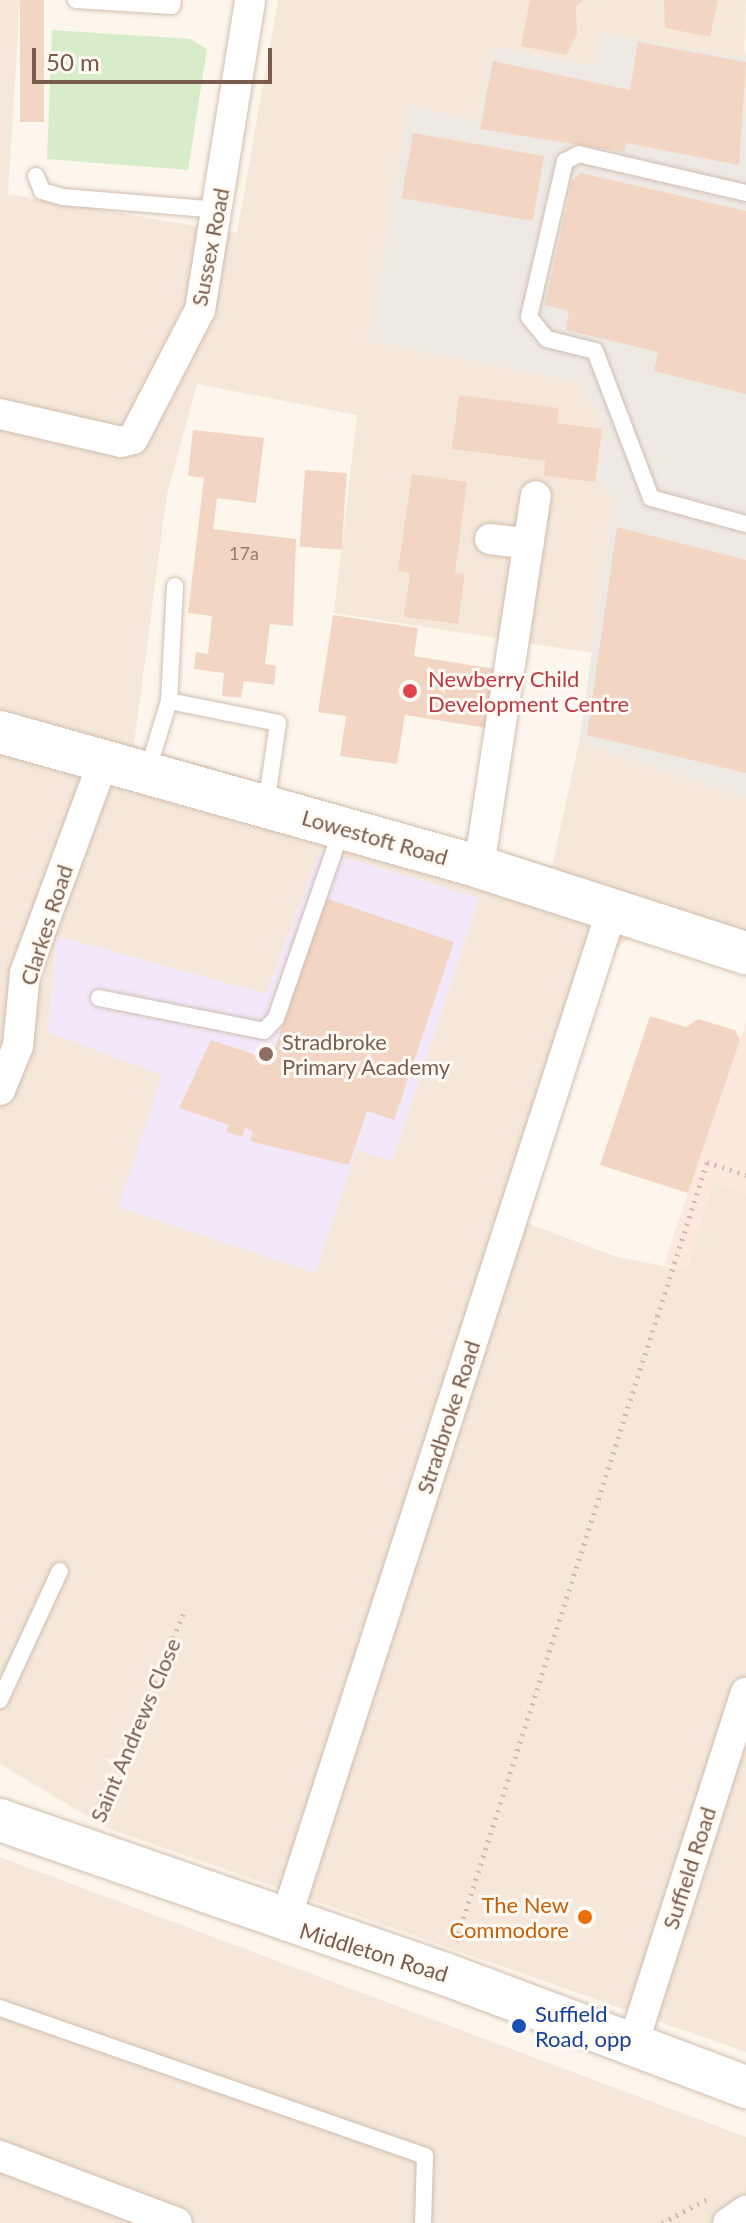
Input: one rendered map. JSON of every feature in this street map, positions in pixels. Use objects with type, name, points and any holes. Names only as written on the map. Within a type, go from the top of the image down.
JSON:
[{"type":"street","name":"Sussex Road","points":[[0,414],[94,437],[133,439],[200,310],[250,0]]},
{"type":"street","points":[[479,867],[536,496]]},
{"type":"street","points":[[490,539],[529,544]]},
{"type":"street","name":"Lowestoft Road","points":[[0,732],[479,867],[746,953]]},
{"type":"street","name":"Clarkes Road","points":[[0,1090],[18,1046],[25,973],[103,762]]},
{"type":"street","name":"Stradbroke Road","points":[[284,1924],[612,910]]},
{"type":"street","name":"Suffield Road","points":[[633,2044],[746,1693]]},
{"type":"street","name":"Middleton Road","points":[[0,1820],[284,1924],[445,1974],[746,2087]]},
{"type":"street","points":[[0,2156],[177,2223]]},
{"type":"street","points":[[728,2223],[746,2211]]},
{"type":"lane","points":[[76,0],[172,6],[173,0]]},
{"type":"lane","points":[[746,193],[579,154],[565,161],[529,317],[547,339],[595,351],[651,498],[746,524]]},
{"type":"lane","points":[[36,176],[42,191],[63,197],[218,210]]},
{"type":"lane","points":[[147,774],[169,701],[175,586]]},
{"type":"lane","points":[[169,701],[278,723],[265,807]]},
{"type":"lane","points":[[99,998],[264,1031],[276,1018],[343,828]]},
{"type":"lane","points":[[0,1700],[60,1571]]},
{"type":"lane","points":[[0,2008],[425,2156],[423,2223]]},
{"type":"path","points":[[445,1974],[707,1162],[746,1175]]},
{"type":"path","name":"Saint Andrews Close","points":[[84,1851],[185,1609]]},
{"type":"shaded area","points":[[0,0],[20,0],[8,194],[237,233],[278,0],[746,0],[744,58],[601,33],[595,66],[494,47],[477,121],[410,107],[369,340],[579,382],[606,428],[597,481],[614,498],[592,653],[334,613],[357,415],[197,384],[167,494],[134,745],[552,866],[579,742],[746,797],[746,975],[634,936],[613,950],[527,1223],[617,1257],[686,1270],[713,1183],[746,1194],[746,2052],[107,1828],[0,1764]],"holes":[[[479,898],[391,1161],[48,1032],[57,936],[266,994]]]},
{"type":"shaded area","points":[[600,33],[744,58],[746,47],[746,797],[579,742],[614,498],[597,482],[606,428],[579,382],[369,341],[409,107],[477,121],[494,47],[594,66]]},
{"type":"shaded area","name":"Stradbroke Primary Academy","points":[[320,850],[479,898],[392,1161],[357,1150],[315,1273],[118,1207],[162,1075],[48,1032],[57,936],[266,994]]},
{"type":"shaded area","points":[[746,1022],[746,1194],[713,1183],[686,1270],[664,1264]]},
{"type":"shaded area","points":[[0,1857],[746,2137],[746,2223],[0,2223]]},
{"type":"green space","points":[[52,30],[190,39],[207,49],[188,170],[47,159]]},
{"type":"building","points":[[20,0],[44,0],[44,122],[20,122]]},
{"type":"building","points":[[530,0],[583,0],[576,6],[577,35],[566,55],[521,46]]},
{"type":"building","points":[[664,0],[718,0],[710,37],[665,28]]},
{"type":"building","points":[[638,42],[746,62],[739,165],[626,143],[624,152],[480,129],[493,61],[630,90]]},
{"type":"building","points":[[413,133],[544,156],[533,221],[402,198]]},
{"type":"building","points":[[581,173],[746,211],[746,394],[654,371],[658,352],[566,330],[569,311],[545,305],[572,181]]},
{"type":"building","points":[[459,395],[559,408],[557,423],[602,429],[595,482],[544,476],[545,461],[452,449]]},
{"type":"building","points":[[193,430],[264,438],[256,503],[217,498],[213,529],[296,539],[293,626],[270,624],[265,664],[276,666],[274,685],[244,681],[241,698],[222,696],[224,673],[194,669],[196,652],[208,654],[212,616],[188,613],[204,478],[188,476]]},
{"type":"building","points":[[305,470],[347,473],[342,550],[300,547]]},
{"type":"building","points":[[412,474],[467,482],[455,573],[465,574],[458,624],[404,617],[410,573],[398,571]]},
{"type":"building","points":[[617,527],[746,560],[746,773],[587,735]]},
{"type":"building","name":"Newberry Child Development Centre","points":[[333,615],[418,628],[414,656],[501,670],[493,729],[405,715],[397,764],[340,756],[346,716],[318,712]]},
{"type":"building","points":[[325,898],[454,942],[394,1120],[367,1111],[349,1165],[250,1141],[253,1131],[245,1128],[242,1137],[226,1132],[229,1125],[179,1108],[211,1040],[271,1060]]},
{"type":"building","points":[[650,1016],[686,1027],[698,1019],[735,1030],[740,1040],[688,1193],[600,1165]]},
{"type":"place","name":"Newberry Child Development Centre","points":[[410,691]]},
{"type":"place","name":"Stradbroke Primary Academy","points":[[266,1054]]},
{"type":"place","name":"The New Commodore","points":[[585,1917]]},
{"type":"place","name":"Suffield Road, opp","points":[[519,2026]]}]
